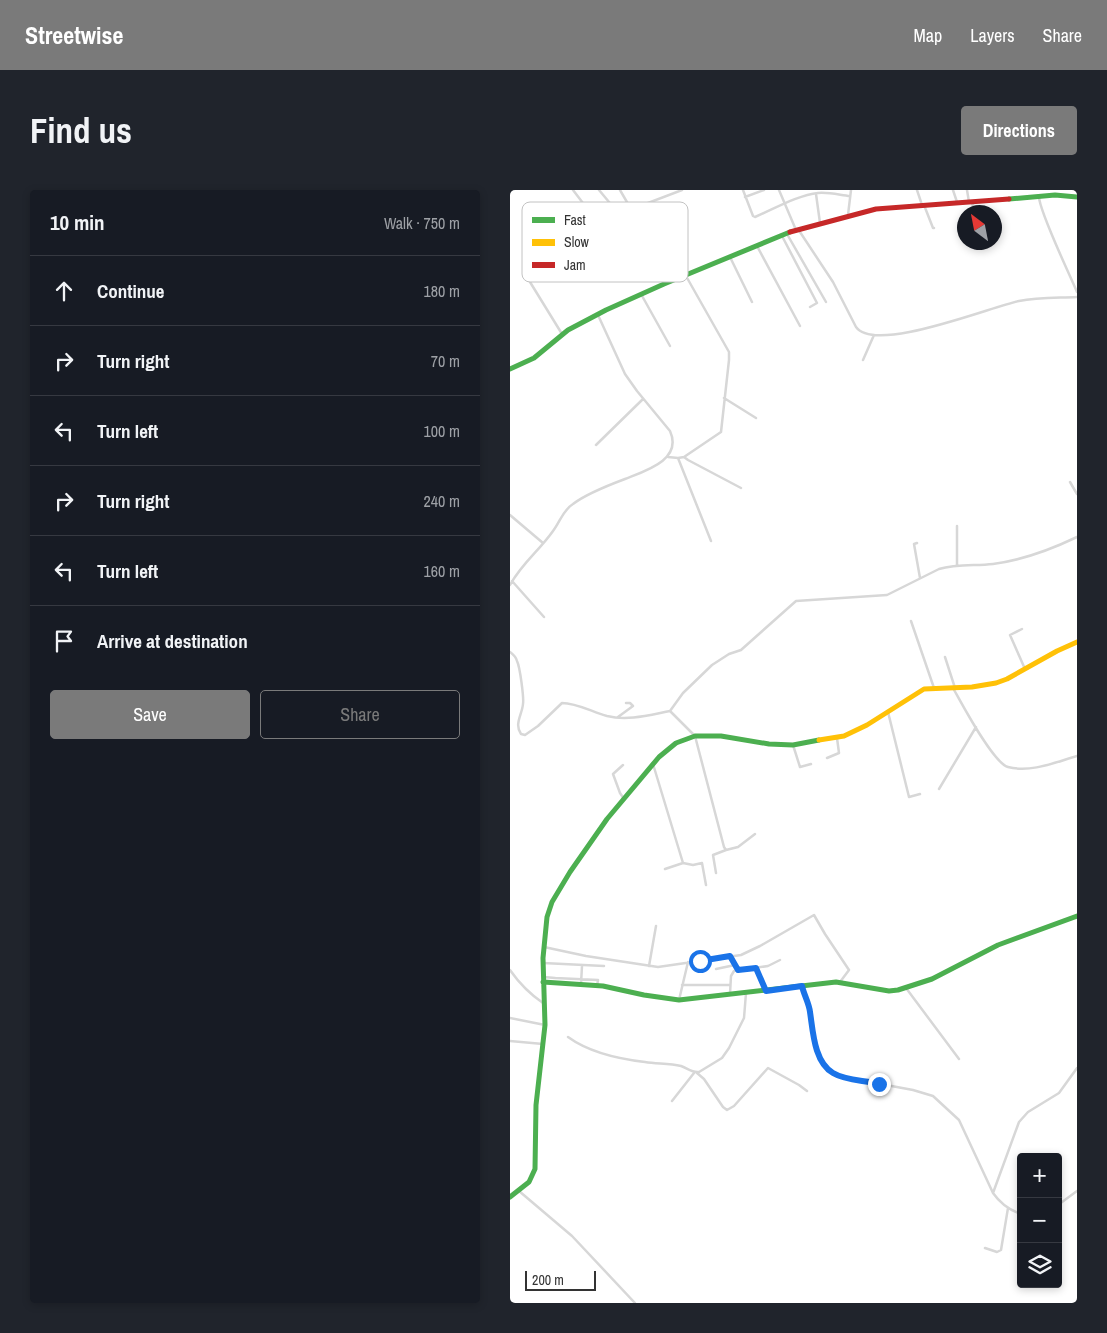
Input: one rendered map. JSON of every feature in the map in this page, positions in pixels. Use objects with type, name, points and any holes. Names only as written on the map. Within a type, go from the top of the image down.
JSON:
[{"type":"street","points":[[574,190],[582,202]]},
{"type":"street","points":[[599,190],[609,202]]},
{"type":"street","points":[[620,190],[627,202]]},
{"type":"street","points":[[650,202],[682,190]]},
{"type":"street","points":[[743,190],[755,218],[785,204],[822,192],[850,196]]},
{"type":"street","points":[[745,197],[764,190]]},
{"type":"street","points":[[779,190],[797,229],[832,282],[859,331],[874,335],[892,335],[923,330],[1020,301],[1038,298],[1077,298]]},
{"type":"street","points":[[848,216],[851,190]]},
{"type":"street","points":[[917,190],[934,228]]},
{"type":"street","points":[[953,190],[957,202]]},
{"type":"street","points":[[966,190],[972,205]]},
{"type":"street","points":[[688,274],[797,229],[876,209],[1039,196],[1055,192],[1077,198]]},
{"type":"street","points":[[816,194],[820,223]]},
{"type":"street","points":[[1039,196],[1046,220],[1077,292]]},
{"type":"street","points":[[785,234],[826,302]]},
{"type":"street","points":[[785,234],[817,303],[810,307]]},
{"type":"street","points":[[756,245],[800,326]]},
{"type":"street","points":[[730,256],[752,302]]},
{"type":"street","points":[[666,457],[678,458],[684,456],[720,432],[730,354],[688,280]]},
{"type":"street","points":[[531,282],[562,334]]},
{"type":"street","points":[[510,369],[534,358],[562,334],[668,282]]},
{"type":"street","points":[[641,294],[670,346]]},
{"type":"street","points":[[510,585],[530,555],[543,543],[572,504],[608,486],[650,469],[666,457],[673,448],[672,436],[658,414],[625,374],[598,315]]},
{"type":"street","points":[[863,360],[874,335]]},
{"type":"street","points":[[724,398],[756,418]]},
{"type":"street","points":[[596,445],[644,399]]},
{"type":"street","points":[[684,456],[688,460],[741,488]]},
{"type":"street","points":[[678,458],[711,541]]},
{"type":"street","points":[[1070,482],[1077,494]]},
{"type":"street","points":[[510,515],[543,543]]},
{"type":"street","points":[[957,526],[957,566]]},
{"type":"street","points":[[510,652],[514,655],[519,667],[524,702],[518,722],[518,730],[521,734],[525,735],[538,726],[562,703],[618,717],[644,716],[670,711],[683,693],[712,665],[729,654],[741,650],[796,601],[887,595],[939,569],[1019,560],[1077,536]]},
{"type":"street","points":[[917,542],[914,544],[920,578]]},
{"type":"street","points":[[512,581],[544,617]]},
{"type":"street","points":[[911,622],[934,688]]},
{"type":"street","points":[[1022,630],[1010,635],[1025,669]]},
{"type":"street","points":[[510,1197],[529,1182],[535,1169],[536,1117],[545,1025],[543,963],[547,917],[558,890],[607,819],[653,763],[668,749],[695,736],[721,736],[769,744],[793,745],[838,738],[853,732],[924,689],[985,686],[1007,679],[1077,642]]},
{"type":"street","points":[[945,657],[954,688],[996,757],[1007,767],[1026,769],[1077,756]]},
{"type":"street","points":[[618,717],[633,706],[630,703],[626,704]]},
{"type":"street","points":[[670,711],[695,736],[726,850]]},
{"type":"street","points":[[888,711],[909,797],[920,794]]},
{"type":"street","points":[[939,790],[976,727]]},
{"type":"street","points":[[827,758],[839,753],[838,738]]},
{"type":"street","points":[[793,745],[800,767],[811,764]]},
{"type":"street","points":[[653,763],[683,864]]},
{"type":"street","points":[[623,765],[614,774],[620,793],[624,798]]},
{"type":"street","points":[[716,873],[713,855],[738,847],[755,834]]},
{"type":"street","points":[[665,869],[683,864],[693,865],[702,863],[706,885]]},
{"type":"street","points":[[544,947],[658,967],[750,951],[814,915],[849,970],[840,982]]},
{"type":"street","points":[[543,979],[581,981],[597,986],[679,1000],[840,982],[889,991],[906,988],[932,979],[998,946],[1077,916]]},
{"type":"street","points":[[649,966],[656,926]]},
{"type":"street","points":[[730,956],[738,970]]},
{"type":"street","points":[[730,994],[732,973],[738,970],[768,966],[780,960]]},
{"type":"street","points":[[679,1000],[688,962]]},
{"type":"street","points":[[543,963],[604,966]]},
{"type":"street","points":[[581,981],[582,965]]},
{"type":"street","points":[[716,969],[735,965]]},
{"type":"street","points":[[756,968],[766,991]]},
{"type":"street","points":[[510,970],[531,995],[543,1004]]},
{"type":"street","points":[[682,985],[730,985]]},
{"type":"street","points":[[802,986],[810,1012],[812,1031],[817,1049],[825,1066],[833,1074],[843,1077],[926,1092],[933,1096],[959,1120],[998,1200],[1017,1212]]},
{"type":"street","points":[[906,988],[959,1059]]},
{"type":"street","points":[[672,1101],[696,1073],[722,1058],[729,1048],[744,1018],[746,994]]},
{"type":"street","points":[[510,1018],[545,1025]]},
{"type":"street","points":[[568,1037],[581,1046],[598,1052],[633,1061],[682,1067],[696,1073],[704,1079],[727,1110],[734,1106],[768,1068],[799,1084],[807,1091]]},
{"type":"street","points":[[510,1041],[543,1044]]},
{"type":"street","points":[[993,1193],[1019,1122],[1028,1112],[1059,1093],[1077,1068]]},
{"type":"street","points":[[519,1190],[572,1236],[635,1303]]},
{"type":"street","points":[[1062,1202],[1077,1191]]},
{"type":"street","points":[[985,1248],[997,1252],[1001,1250],[1008,1208]]},
{"type":"traffic: fast","points":[[1009,199],[1055,195],[1077,197]]},
{"type":"traffic: fast","points":[[688,274],[790,232]]},
{"type":"traffic: fast","points":[[510,369],[534,358],[568,330],[606,310],[669,282]]},
{"type":"traffic: fast","points":[[510,1197],[529,1182],[535,1169],[536,1105],[545,1025],[543,958],[547,917],[552,902],[570,872],[607,819],[659,757],[676,743],[695,736],[721,736],[769,744],[793,745],[819,740]]},
{"type":"traffic: fast","points":[[543,982],[603,986],[679,1000],[836,982],[889,991],[898,990],[932,979],[998,945],[1077,916]]},
{"type":"traffic: slow","points":[[819,740],[844,736],[867,725],[924,689],[972,687],[996,683],[1077,642]]},
{"type":"traffic: jam","points":[[790,232],[876,209],[1009,199]]},
{"type":"route","points":[[700,961],[730,956],[738,970],[756,968],[766,991],[802,986],[810,1012],[812,1031],[817,1049],[825,1066],[833,1074],[879,1084]]}]
